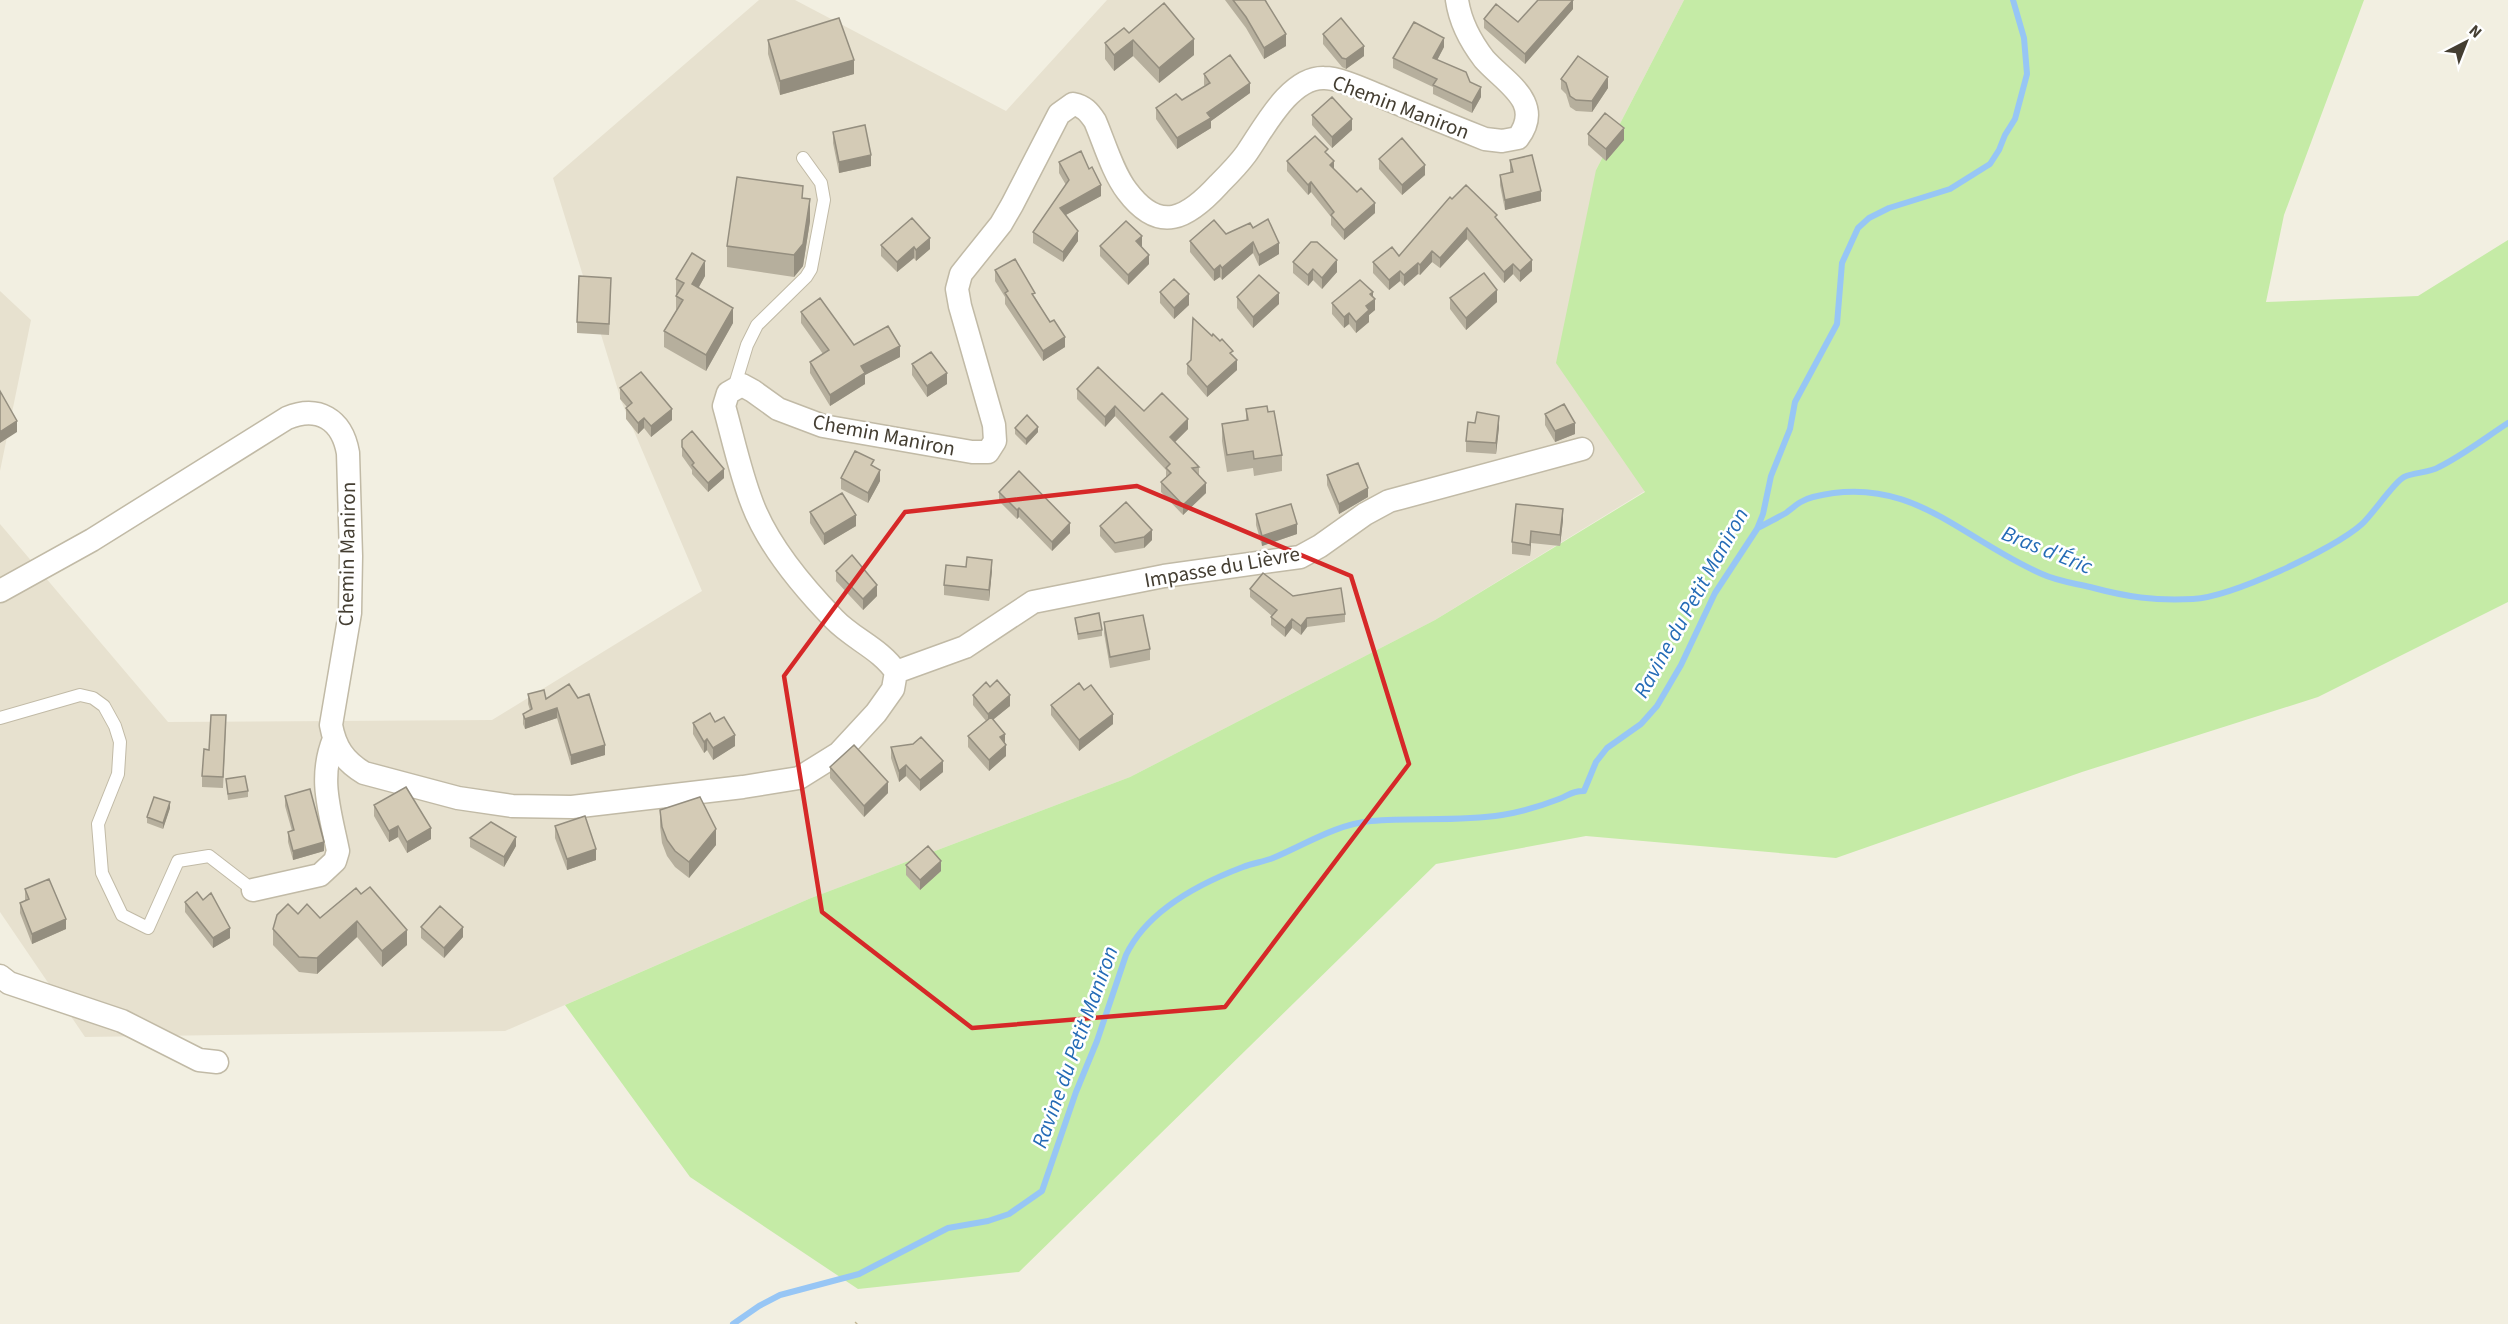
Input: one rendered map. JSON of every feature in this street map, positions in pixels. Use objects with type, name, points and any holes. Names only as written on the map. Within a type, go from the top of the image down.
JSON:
[{"type":"street","name":"Chemin Maniron","points":[[734,388],[742,385],[778,409],[823,426],[972,452],[988,452],[995,441],[994,425],[957,289],[961,274],[1001,224],[1059,114],[1073,104],[1081,105],[1095,121],[1125,189],[1146,211],[1154,215],[1172,217],[1191,211],[1208,195],[1244,157],[1280,104],[1300,85],[1311,80],[1325,78],[1359,88],[1485,139],[1502,141],[1518,138],[1527,119],[1521,96],[1514,86],[1484,59],[1468,35],[1457,0]]},
{"type":"street","points":[[334,739],[344,758],[364,773],[458,798],[512,806],[572,807],[799,778],[839,753],[876,713],[893,689],[896,672],[888,660],[835,620],[792,570],[770,538],[752,504],[724,406],[728,393],[734,388]]},
{"type":"street","name":"Chemin Maniron","points":[[0,591],[92,540],[287,418],[298,413],[312,412],[328,418],[339,427],[346,446],[351,556],[350,613],[341,675],[332,712],[334,739]]},
{"type":"street","name":"Impasse du Lièvre","points":[[896,672],[965,647],[1033,602],[1164,576],[1300,557],[1389,501],[1582,449]]},
{"type":"street","points":[[253,890],[320,875],[335,861],[338,851],[324,777],[326,757],[334,739]]},
{"type":"street","points":[[0,975],[9,983],[123,1021],[199,1060],[217,1062]]},
{"type":"lane","points":[[734,388],[747,345],[757,325],[806,277],[810,269],[824,200],[821,183],[803,158]]},
{"type":"lane","points":[[0,718],[80,695],[93,698],[108,711],[116,726],[120,758],[118,774],[98,824],[102,873],[122,915],[148,928],[178,861],[210,856],[253,890]]},
{"type":"highlighted area","points":[[1137,486],[1351,576],[1409,764],[1225,1007],[972,1028],[822,912],[784,676],[905,512]]},
{"type":"shaded area","points":[[759,0],[795,0],[1006,111],[1107,0],[1684,0],[1596,170],[1645,491],[1435,620],[1130,777],[811,898],[505,1031],[85,1037],[0,912],[0,524],[168,722],[492,720],[702,591],[622,403],[553,178]]},
{"type":"shaded area","points":[[0,291],[31,320],[0,471]]},
{"type":"green space","points":[[1684,0],[2364,0],[2284,215],[2266,302],[2418,296],[2508,240],[2508,602],[2318,697],[2082,772],[1836,858],[1586,836],[1436,864],[1019,1272],[858,1289],[690,1177],[565,1005],[811,898],[1130,777],[1435,620],[1645,492],[1556,363],[1596,170]]},
{"type":"building","points":[[1233,0],[1265,0],[1286,34],[1264,48]]},
{"type":"building","points":[[1538,0],[1573,0],[1525,54],[1484,19],[1496,4],[1518,22]]},
{"type":"building","points":[[1164,3],[1194,39],[1159,68],[1133,40],[1114,55],[1105,43],[1124,28],[1129,33]]},
{"type":"building","points":[[839,18],[854,60],[780,81],[768,40]]},
{"type":"building","points":[[1341,18],[1364,46],[1346,59],[1342,58],[1323,34]]},
{"type":"building","points":[[1414,22],[1444,38],[1433,58],[1466,72],[1470,82],[1481,87],[1472,103],[1433,85],[1437,79],[1393,58]]},
{"type":"building","points":[[1230,55],[1250,83],[1207,113],[1211,118],[1177,138],[1156,108],[1176,94],[1182,100],[1210,83],[1204,74]]},
{"type":"building","points":[[1578,56],[1608,77],[1592,101],[1576,100],[1570,96],[1566,83],[1561,79]]},
{"type":"building","points":[[1332,97],[1352,119],[1332,137],[1312,115]]},
{"type":"building","points":[[1605,113],[1624,128],[1606,149],[1588,134]]},
{"type":"building","points":[[865,125],[871,155],[839,162],[833,132]]},
{"type":"building","points":[[1315,136],[1328,149],[1325,152],[1334,161],[1330,165],[1357,192],[1361,188],[1375,203],[1344,230],[1331,215],[1334,212],[1311,182],[1308,185],[1287,161]]},
{"type":"building","points":[[1402,138],[1425,165],[1402,185],[1379,159]]},
{"type":"building","points":[[1081,151],[1089,169],[1092,167],[1101,185],[1060,208],[1078,231],[1063,252],[1033,232],[1069,180],[1059,162]]},
{"type":"building","points":[[1532,155],[1541,191],[1505,200],[1500,175],[1513,172],[1510,160]]},
{"type":"building","points":[[737,177],[803,186],[802,198],[810,199],[803,244],[794,255],[727,246]]},
{"type":"building","points":[[1466,185],[1497,215],[1495,217],[1532,260],[1520,271],[1513,264],[1504,272],[1467,228],[1440,258],[1432,251],[1420,265],[1418,263],[1404,275],[1400,271],[1389,280],[1373,262],[1392,247],[1399,256],[1450,197],[1452,199]]},
{"type":"building","points":[[912,218],[930,238],[916,250],[914,247],[897,262],[881,245]]},
{"type":"building","points":[[1268,219],[1279,243],[1259,255],[1253,242],[1222,268],[1220,265],[1214,270],[1190,241],[1214,220],[1226,234],[1250,223],[1253,228]]},
{"type":"building","points":[[1126,221],[1142,236],[1136,241],[1149,255],[1128,275],[1100,246]]},
{"type":"building","points":[[1311,242],[1317,242],[1337,260],[1322,278],[1313,269],[1308,275],[1293,262]]},
{"type":"building","points":[[692,253],[705,261],[692,284],[733,308],[706,355],[664,331],[683,300],[676,296],[684,283],[676,279]]},
{"type":"building","points":[[1015,259],[1035,293],[1032,294],[1050,322],[1054,320],[1065,337],[1043,351],[1005,293],[1008,291],[995,270]]},
{"type":"building","points":[[1484,273],[1497,290],[1466,318],[1450,298]]},
{"type":"building","points":[[1259,275],[1279,293],[1253,317],[1237,297]]},
{"type":"building","points":[[579,276],[611,278],[609,324],[577,322]]},
{"type":"building","points":[[1174,279],[1189,294],[1174,308],[1160,292]]},
{"type":"building","points":[[1360,280],[1373,292],[1370,294],[1375,299],[1366,306],[1369,310],[1356,322],[1349,313],[1344,317],[1332,303]]},
{"type":"building","points":[[820,298],[854,345],[888,326],[900,346],[861,366],[865,373],[830,395],[810,362],[829,350],[801,312]]},
{"type":"building","points":[[1193,318],[1212,336],[1213,334],[1220,341],[1222,339],[1233,351],[1230,353],[1237,360],[1207,387],[1187,364],[1191,360]]},
{"type":"building","points":[[931,352],[947,373],[927,386],[912,364]]},
{"type":"building","points":[[1098,367],[1144,411],[1162,393],[1188,419],[1170,437],[1199,467],[1192,468],[1206,483],[1183,505],[1161,482],[1171,473],[1166,468],[1170,464],[1115,406],[1105,417],[1077,389]]},
{"type":"building","points":[[641,372],[672,409],[651,426],[644,418],[638,423],[626,408],[632,403],[620,388]]},
{"type":"building","points":[[0,391],[17,421],[0,432]]},
{"type":"building","points":[[1564,404],[1575,423],[1555,431],[1545,414]]},
{"type":"building","points":[[1267,406],[1268,412],[1274,411],[1282,455],[1254,459],[1253,451],[1227,455],[1222,424],[1248,420],[1246,409]]},
{"type":"building","points":[[1477,412],[1499,416],[1496,443],[1466,441],[1468,422],[1475,423]]},
{"type":"building","points":[[1027,415],[1038,427],[1026,439],[1015,428]]},
{"type":"building","points":[[692,431],[724,469],[708,483],[692,465],[694,463],[682,447],[682,440]]},
{"type":"building","points":[[855,451],[874,460],[871,465],[880,470],[868,493],[841,478]]},
{"type":"building","points":[[1358,463],[1368,488],[1339,504],[1327,475]]},
{"type":"building","points":[[1019,471],[1070,523],[1052,542],[1019,508],[1017,510],[999,492]]},
{"type":"building","points":[[842,493],[856,515],[824,534],[810,512]]},
{"type":"building","points":[[1126,502],[1152,530],[1144,537],[1115,543],[1100,526]]},
{"type":"building","points":[[1291,504],[1297,524],[1262,536],[1256,514]]},
{"type":"building","points":[[1516,504],[1563,509],[1560,535],[1531,531],[1530,545],[1512,542]]},
{"type":"building","points":[[852,555],[877,585],[863,599],[836,571]]},
{"type":"building","points":[[967,557],[992,560],[989,590],[944,585],[946,565],[966,567]]},
{"type":"building","points":[[1263,573],[1293,596],[1341,588],[1345,614],[1307,618],[1301,626],[1292,619],[1285,628],[1271,617],[1277,610],[1250,589]]},
{"type":"building","points":[[1099,613],[1102,630],[1078,634],[1075,618]]},
{"type":"building","points":[[1143,615],[1150,649],[1110,657],[1104,622]]},
{"type":"building","points":[[997,680],[1010,695],[988,714],[973,695],[986,682],[990,687]]},
{"type":"building","points":[[1079,683],[1084,690],[1091,685],[1113,714],[1079,740],[1051,705]]},
{"type":"building","points":[[569,684],[578,698],[589,694],[605,745],[571,755],[557,708],[525,719],[523,714],[532,709],[528,694],[544,690],[546,699]]},
{"type":"building","points":[[710,713],[715,722],[724,717],[735,735],[713,748],[707,739],[704,742],[693,723]]},
{"type":"building","points":[[211,715],[226,715],[223,777],[202,776],[204,749],[209,750]]},
{"type":"building","points":[[991,717],[1005,734],[1000,737],[1006,745],[989,760],[968,736]]},
{"type":"building","points":[[921,737],[943,761],[920,780],[906,765],[899,771],[891,747],[913,744]]},
{"type":"building","points":[[854,745],[888,782],[864,806],[830,767]]},
{"type":"building","points":[[245,776],[248,791],[228,794],[226,779]]},
{"type":"building","points":[[406,787],[431,828],[407,842],[398,826],[389,831],[374,805]]},
{"type":"building","points":[[310,789],[324,842],[293,851],[288,832],[294,830],[285,796]]},
{"type":"building","points":[[154,797],[170,802],[163,823],[147,817]]},
{"type":"building","points":[[700,797],[716,829],[689,862],[675,851],[667,840],[662,827],[660,810]]},
{"type":"building","points":[[585,816],[596,849],[567,859],[555,826]]},
{"type":"building","points":[[491,822],[516,837],[504,857],[470,838]]},
{"type":"building","points":[[928,846],[941,861],[920,880],[906,865]]},
{"type":"building","points":[[49,879],[66,919],[32,934],[20,903],[29,899],[25,889]]},
{"type":"building","points":[[370,887],[407,930],[382,951],[357,921],[317,958],[299,957],[273,929],[277,915],[288,904],[298,914],[307,904],[320,918],[356,888],[361,894]]},
{"type":"building","points":[[197,892],[203,900],[211,893],[230,928],[213,938],[185,902]]},
{"type":"building","points":[[440,906],[463,927],[444,948],[421,927]]},
{"type":"waterway","name":"Ravine du Petit Maniron","points":[[733,1324],[780,1295],[859,1274],[948,1228],[988,1221],[1009,1214],[1042,1191],[1126,955],[1135,939],[1147,925],[1176,901],[1226,874],[1273,858],[1346,826],[1371,821],[1502,815],[1552,802],[1573,792],[1584,791],[1596,762],[1607,748],[1641,724],[1657,706],[1681,665],[1715,593],[1757,529],[1763,514],[1771,476],[1790,429],[1795,402],[1837,324],[1842,263],[1858,228],[1869,218],[1889,208],[1950,189],[1990,164],[1999,150],[2015,119],[2027,74],[2024,38],[2013,0]]},
{"type":"waterway","name":"Bras d'Éric","points":[[1758,528],[1813,497],[1847,492],[1878,494],[1907,501],[1934,513],[2013,560],[2053,578],[2129,596],[2153,599],[2193,599],[2231,590],[2306,559],[2348,535],[2362,524],[2404,477],[2439,467],[2508,423]]}]
